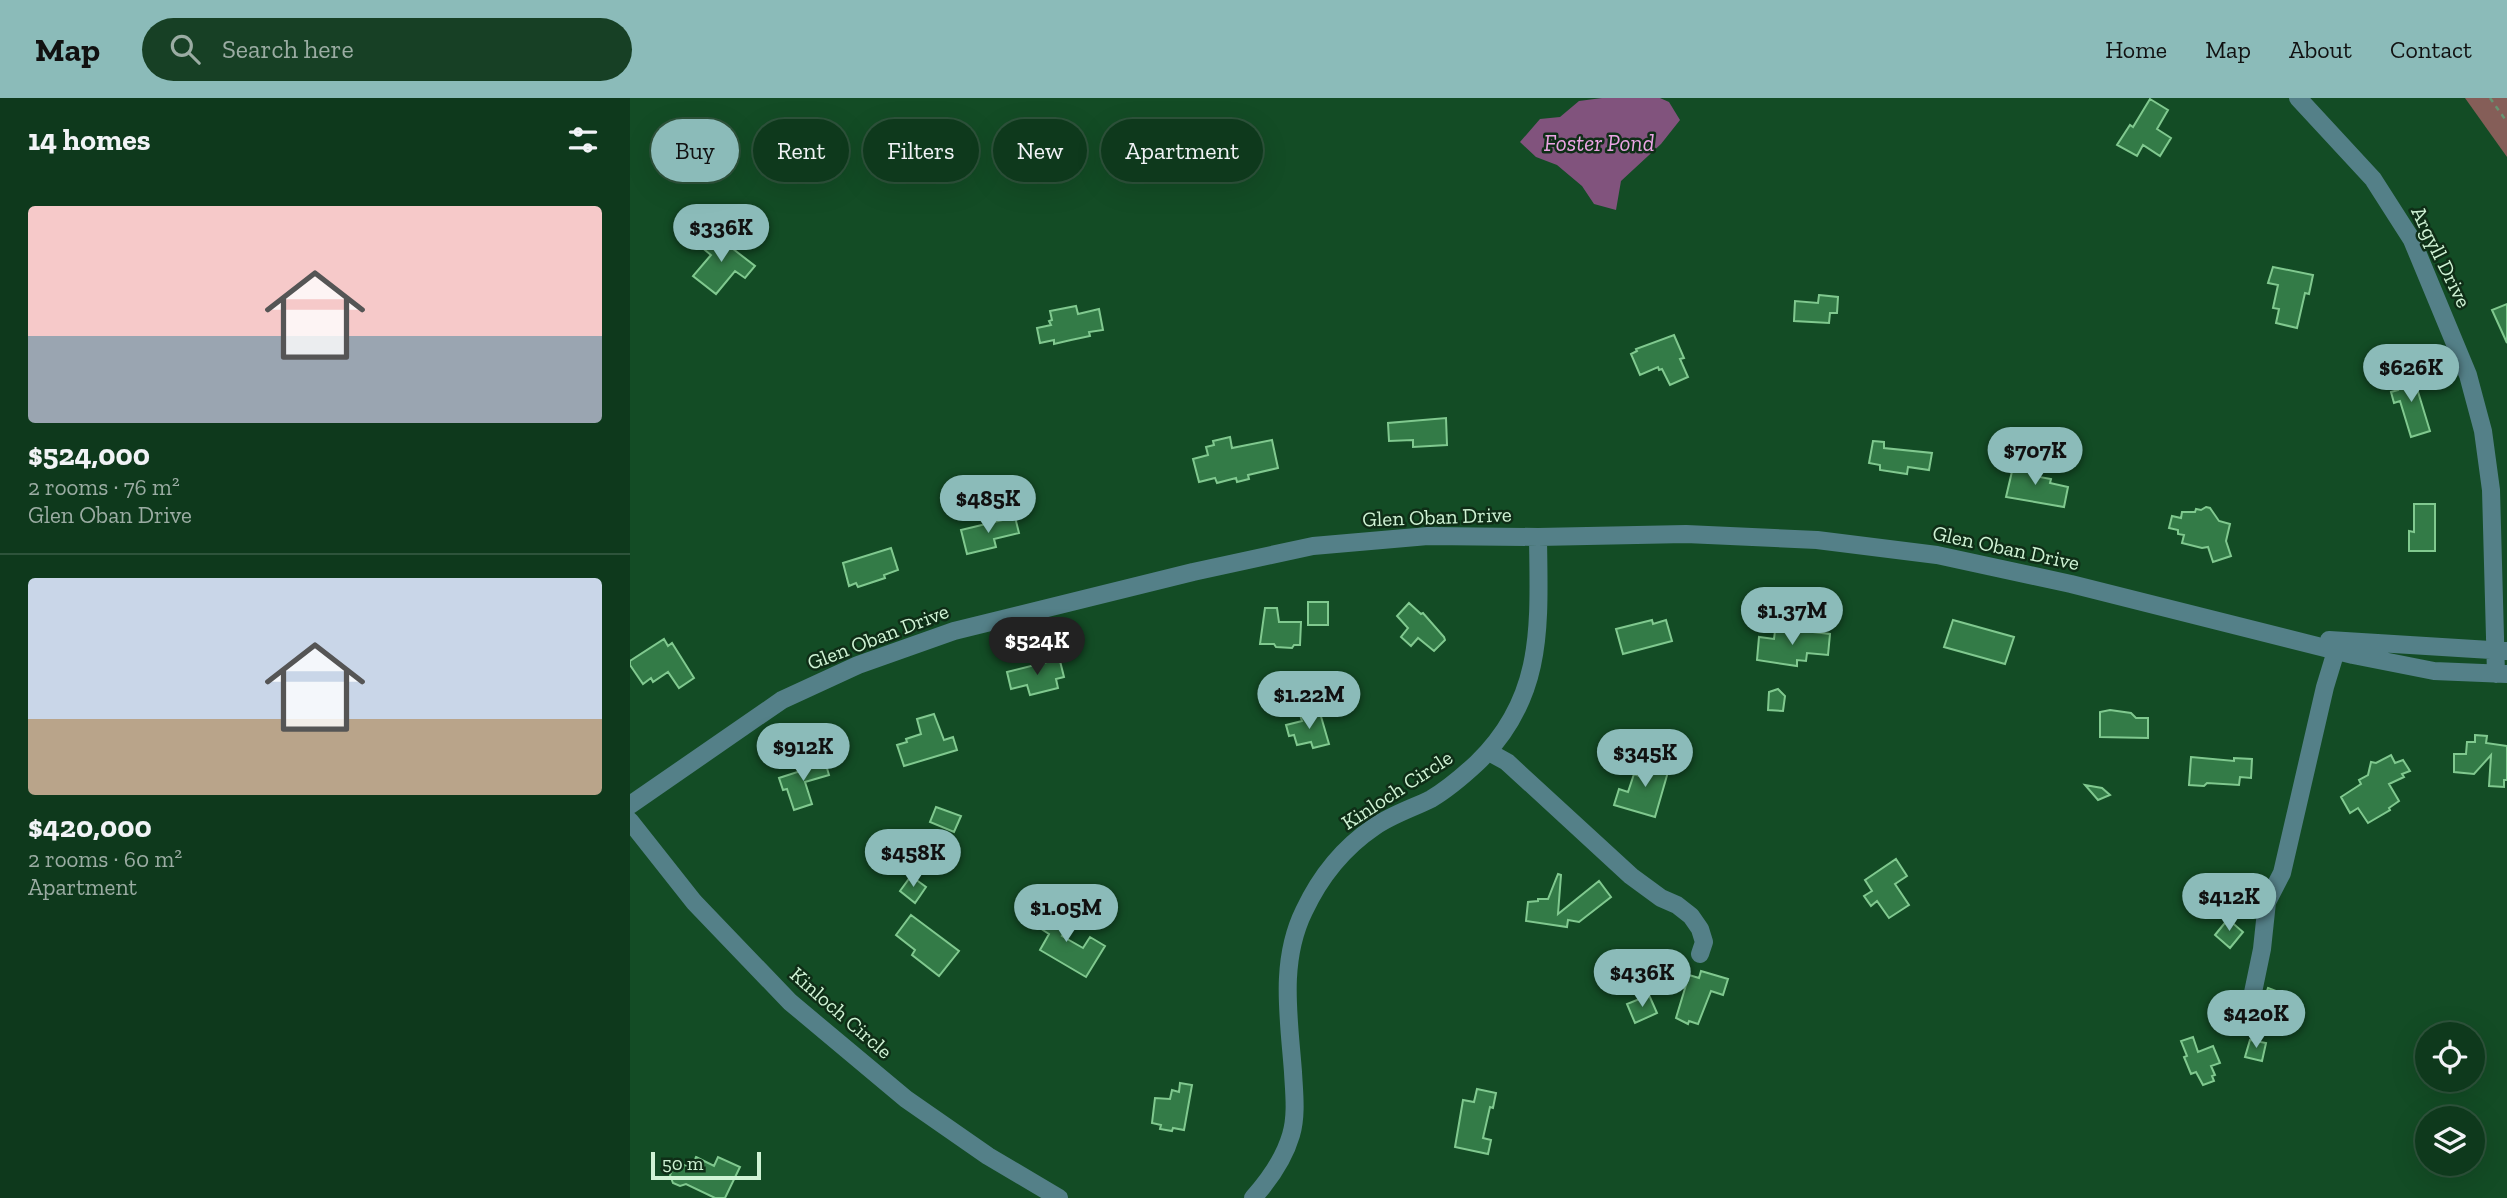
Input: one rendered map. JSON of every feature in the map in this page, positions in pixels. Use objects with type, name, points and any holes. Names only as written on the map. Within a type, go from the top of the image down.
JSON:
[{"type":"street","name":"Argyll Drive","points":[[2298,98],[2373,179],[2412,240],[2468,375],[2483,431],[2491,490],[2502,674]]},
{"type":"street","name":"Glen Oban Drive","points":[[630,805],[782,700],[858,665],[954,631],[1192,572],[1313,546],[1428,536],[1686,534],[1789,538],[1937,555],[2071,584],[2291,638],[2338,646],[2434,671],[2502,674]]},
{"type":"street","name":"Kinloch Circle","points":[[1253,1198],[1273,1175],[1291,1134],[1295,1097],[1287,988],[1290,951],[1303,912],[1321,880],[1342,853],[1376,826],[1434,797],[1462,777],[1489,751],[1510,724],[1525,692],[1535,656],[1539,618],[1538,537]]},
{"type":"street","name":"Glen Oban Drive","points":[[2338,646],[2502,651]]},
{"type":"street","points":[[2250,1002],[2262,949],[2267,902],[2283,873],[2325,687],[2338,646]]},
{"type":"street","points":[[1489,751],[1507,762],[1631,876],[1691,916],[1700,929],[1704,942],[1700,954]]},
{"type":"street","name":"Kinloch Circle","points":[[630,821],[694,902],[790,1002],[906,1099],[989,1156],[1059,1198]]},
{"type":"path","points":[[2490,98],[2507,122]]},
{"type":"shaded area","points":[[2465,98],[2507,98],[2507,157]]},
{"type":"water","name":"Foster Pond","points":[[1602,98],[1660,98],[1669,102],[1680,120],[1661,144],[1621,181],[1616,210],[1594,204],[1582,186],[1557,165],[1536,157],[1520,142],[1540,119],[1560,117],[1579,101]]},
{"type":"building","points":[[2150,99],[2168,110],[2157,129],[2171,138],[2160,156],[2143,145],[2137,156],[2117,145],[2130,125],[2133,127]]},
{"type":"building","points":[[710,231],[755,266],[745,278],[735,271],[716,294],[693,276],[711,255],[699,245]]},
{"type":"building","points":[[2273,267],[2313,275],[2309,294],[2305,293],[2297,328],[2276,323],[2279,309],[2273,308],[2278,285],[2268,283]]},
{"type":"building","points":[[1819,295],[1838,297],[1837,313],[1830,313],[1829,323],[1794,321],[1795,301],[1818,303]]},
{"type":"building","points":[[2507,304],[2507,343],[2492,310]]},
{"type":"building","points":[[1076,306],[1078,314],[1099,309],[1103,330],[1089,332],[1090,336],[1054,344],[1054,340],[1040,343],[1037,328],[1051,325],[1050,311]]},
{"type":"building","points":[[1674,335],[1684,358],[1680,359],[1688,377],[1670,385],[1662,369],[1659,370],[1658,367],[1640,375],[1631,354],[1637,351],[1636,349]]},
{"type":"building","points":[[2412,372],[2430,431],[2411,437],[2400,401],[2394,403],[2391,392],[2398,390],[2394,377]]},
{"type":"building","points":[[1446,418],[1447,445],[1413,447],[1413,440],[1389,441],[1388,423]]},
{"type":"building","points":[[1230,437],[1232,448],[1272,440],[1278,468],[1248,475],[1249,479],[1237,482],[1236,478],[1217,483],[1215,478],[1199,482],[1193,459],[1208,455],[1206,447],[1214,445],[1213,441]]},
{"type":"building","points":[[1873,441],[1884,442],[1884,448],[1932,453],[1929,470],[1908,467],[1907,474],[1880,470],[1880,465],[1869,463]]},
{"type":"building","points":[[2014,463],[2036,467],[2034,476],[2051,479],[2050,483],[2068,487],[2064,507],[2006,497]]},
{"type":"building","points":[[2414,504],[2435,504],[2435,551],[2409,551],[2409,531],[2414,532]]},
{"type":"building","points":[[2210,508],[2219,521],[2230,524],[2226,541],[2231,556],[2213,562],[2208,547],[2182,543],[2184,535],[2169,528],[2172,516],[2181,518],[2182,512],[2195,512],[2196,509]]},
{"type":"building","points":[[1015,517],[1019,533],[994,539],[996,547],[967,554],[961,530]]},
{"type":"building","points":[[891,548],[898,570],[884,575],[885,578],[858,587],[856,583],[849,586],[843,563]]},
{"type":"building","points":[[1308,602],[1328,602],[1328,625],[1308,625]]},
{"type":"building","points":[[1409,603],[1423,613],[1444,637],[1445,640],[1434,651],[1418,638],[1411,646],[1401,637],[1408,628],[1397,616]]},
{"type":"building","points":[[1265,608],[1277,608],[1279,622],[1301,622],[1300,645],[1294,645],[1292,648],[1260,644]]},
{"type":"building","points":[[1652,620],[1653,624],[1666,620],[1672,641],[1623,654],[1616,629]]},
{"type":"building","points":[[1953,620],[2014,637],[2005,664],[1944,647]]},
{"type":"building","points":[[1787,629],[1830,634],[1828,655],[1807,653],[1806,661],[1797,660],[1797,666],[1757,660],[1759,637],[1774,639],[1775,631],[1787,632]]},
{"type":"building","points":[[664,639],[668,646],[672,643],[694,678],[679,688],[668,672],[653,682],[651,678],[643,684],[630,665],[630,661]]},
{"type":"building","points":[[1060,661],[1064,677],[1056,679],[1058,688],[1030,695],[1027,685],[1011,689],[1007,672]]},
{"type":"building","points":[[1778,689],[1785,696],[1783,711],[1768,710],[1769,692]]},
{"type":"building","points":[[2110,710],[2131,713],[2136,718],[2148,718],[2148,738],[2100,737],[2100,712]]},
{"type":"building","points":[[1320,713],[1329,744],[1313,748],[1311,742],[1297,745],[1294,735],[1289,736],[1286,725]]},
{"type":"building","points":[[934,714],[944,740],[953,737],[957,750],[904,766],[897,745],[921,734],[917,719]]},
{"type":"building","points":[[2475,735],[2487,736],[2486,743],[2507,746],[2507,780],[2504,780],[2504,787],[2489,786],[2491,755],[2474,774],[2454,772],[2454,754],[2466,754],[2467,742],[2475,742]]},
{"type":"building","points":[[2391,755],[2395,763],[2403,760],[2410,771],[2389,784],[2399,801],[2389,808],[2390,810],[2368,823],[2358,808],[2350,813],[2341,797],[2361,784],[2359,780],[2368,775],[2371,762],[2376,763]]},
{"type":"building","points":[[1645,757],[1670,765],[1655,817],[1614,805],[1619,789],[1628,792],[1634,774],[1639,776]]},
{"type":"building","points":[[2191,757],[2234,761],[2234,758],[2252,759],[2251,778],[2240,777],[2239,785],[2189,785]]},
{"type":"building","points":[[824,758],[829,775],[805,782],[812,804],[794,810],[787,789],[783,790],[779,778],[810,768],[808,763]]},
{"type":"building","points":[[2085,785],[2102,788],[2110,795],[2098,800]]},
{"type":"building","points":[[936,807],[961,816],[954,832],[930,822]]},
{"type":"building","points":[[1896,859],[1907,876],[1895,884],[1909,905],[1889,918],[1877,901],[1871,906],[1864,896],[1872,891],[1865,880]]},
{"type":"building","points":[[1558,874],[1561,875],[1558,914],[1599,881],[1611,897],[1579,922],[1568,920],[1567,927],[1526,921],[1528,902],[1548,899]]},
{"type":"building","points":[[911,876],[926,887],[915,903],[900,891]]},
{"type":"building","points":[[1038,906],[1069,925],[1062,936],[1083,948],[1090,937],[1105,946],[1086,977],[1040,950],[1049,934],[1029,921]]},
{"type":"building","points":[[911,915],[959,951],[939,976],[912,955],[915,950],[896,935]]},
{"type":"building","points":[[2228,919],[2243,932],[2230,948],[2215,935]]},
{"type":"building","points":[[1701,971],[1728,979],[1723,995],[1711,991],[1698,1024],[1689,1021],[1688,1024],[1676,1018],[1689,975],[1699,978]]},
{"type":"building","points":[[2268,988],[2284,994],[2274,1021],[2258,1016]]},
{"type":"building","points":[[1649,995],[1657,1013],[1635,1023],[1627,1004]]},
{"type":"building","points":[[2193,1037],[2198,1052],[2213,1046],[2220,1063],[2211,1066],[2215,1075],[2212,1076],[2214,1081],[2203,1085],[2196,1072],[2191,1074],[2184,1057],[2187,1056],[2181,1041]]},
{"type":"building","points":[[2250,1040],[2266,1043],[2262,1061],[2245,1057]]},
{"type":"building","points":[[1180,1083],[1192,1085],[1184,1130],[1160,1129],[1161,1125],[1152,1123],[1155,1098],[1170,1099],[1172,1090],[1179,1092]]},
{"type":"building","points":[[1477,1089],[1496,1093],[1483,1138],[1491,1140],[1488,1154],[1455,1147],[1463,1100],[1474,1102]]},
{"type":"building","points":[[696,1157],[714,1166],[718,1157],[740,1167],[725,1198],[715,1198],[686,1184],[680,1186],[673,1183],[670,1175],[674,1166],[682,1164],[691,1168]]}]
